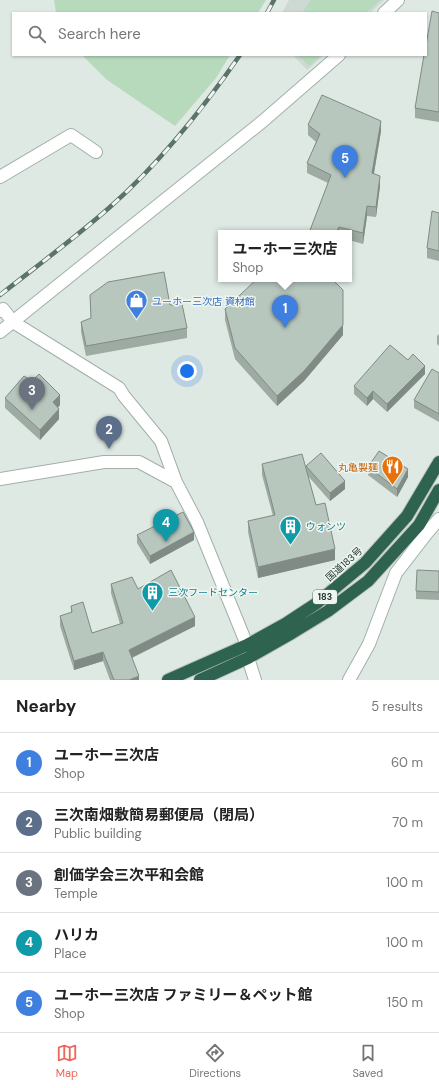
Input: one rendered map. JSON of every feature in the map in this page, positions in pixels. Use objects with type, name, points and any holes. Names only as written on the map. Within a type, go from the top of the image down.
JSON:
[{"type":"highway","name":"国道183号","points":[[168,680],[247,645],[285,624],[317,603],[365,563],[407,516],[439,462]]},
{"type":"highway","name":"183","points":[[200,680],[248,658],[328,612],[368,580],[423,529],[439,490]]},
{"type":"street","points":[[385,12],[398,0]]},
{"type":"street","points":[[0,332],[263,121],[338,56]]},
{"type":"street","points":[[0,176],[71,134],[96,152]]},
{"type":"street","points":[[0,311],[3,309],[13,322],[119,388],[161,441],[176,482],[197,522],[247,645],[248,658],[255,680]]},
{"type":"street","points":[[0,480],[104,462],[139,462],[176,482]]},
{"type":"street","points":[[407,516],[423,529]]},
{"type":"street","points":[[349,680],[369,644],[396,573],[423,529],[439,519]]},
{"type":"shaded area","points":[[289,0],[384,0],[371,12],[283,12]]},
{"type":"shaded area","points":[[294,56],[323,56],[307,70]]},
{"type":"green space","points":[[54,0],[266,0],[259,12],[56,12]]},
{"type":"green space","points":[[311,0],[380,0],[367,12],[303,12]]},
{"type":"green space","points":[[83,56],[229,56],[216,78],[175,126],[107,80]]},
{"type":"green space","points":[[299,56],[320,56],[309,66]]},
{"type":"building","points":[[432,11],[439,13],[439,112],[415,108],[424,56],[427,56],[427,39]]},
{"type":"building","points":[[322,95],[381,121],[372,173],[380,176],[376,207],[367,206],[363,233],[339,227],[338,230],[310,230],[331,175],[307,163],[320,134],[308,125]]},
{"type":"building","points":[[432,211],[439,213],[439,251],[427,248]]},
{"type":"building","name":"ユーホー三次店 資材館","points":[[164,272],[170,305],[182,304],[187,328],[86,346],[81,322],[91,318],[90,295],[108,282]]},
{"type":"building","points":[[254,282],[335,282],[343,290],[343,325],[304,371],[277,396],[235,348],[225,309]]},
{"type":"building","points":[[390,345],[408,360],[413,354],[425,366],[387,404],[373,391],[367,398],[354,386]]},
{"type":"building","points":[[432,369],[439,373],[439,414],[414,400]]},
{"type":"building","points":[[39,374],[60,395],[53,402],[59,409],[40,430],[5,398],[24,376],[32,381]]},
{"type":"building","name":"丸亀製麺","points":[[379,451],[408,469],[397,489],[368,467]]},
{"type":"building","points":[[321,453],[345,481],[330,493],[306,466]]},
{"type":"building","points":[[302,454],[316,505],[325,503],[335,549],[258,567],[248,521],[275,515],[262,464]]},
{"type":"building","points":[[183,512],[194,532],[150,556],[137,535]]},
{"type":"building","points":[[171,570],[195,617],[129,650],[139,676],[129,680],[114,680],[103,652],[74,661],[60,616],[72,612],[71,606],[83,602],[92,633],[123,623],[111,584],[132,577],[138,589]]},
{"type":"building","points":[[417,570],[439,571],[439,592],[416,591]]},
{"type":"railway","points":[[268,12],[274,0]]},
{"type":"railway","points":[[0,295],[56,252],[128,190],[180,135],[211,96],[239,56]]},
{"type":"place","name":"ユーホー三次店 ファミリー＆ペット館","points":[[345,178]]},
{"type":"place","name":"ユーホー三次店 資材館","points":[[137,320]]},
{"type":"place","name":"ユーホー三次店","points":[[285,328]]},
{"type":"place","name":"創価学会三次平和会館","points":[[32,410]]},
{"type":"place","name":"三次南畑敷簡易郵便局（閉局）","points":[[109,449]]},
{"type":"place","name":"丸亀製麺","points":[[393,486]]},
{"type":"place","name":"ハリカ","points":[[166,542]]},
{"type":"place","name":"ウォンツ","points":[[291,546]]},
{"type":"place","name":"三次フードセンター","points":[[152,612]]}]
